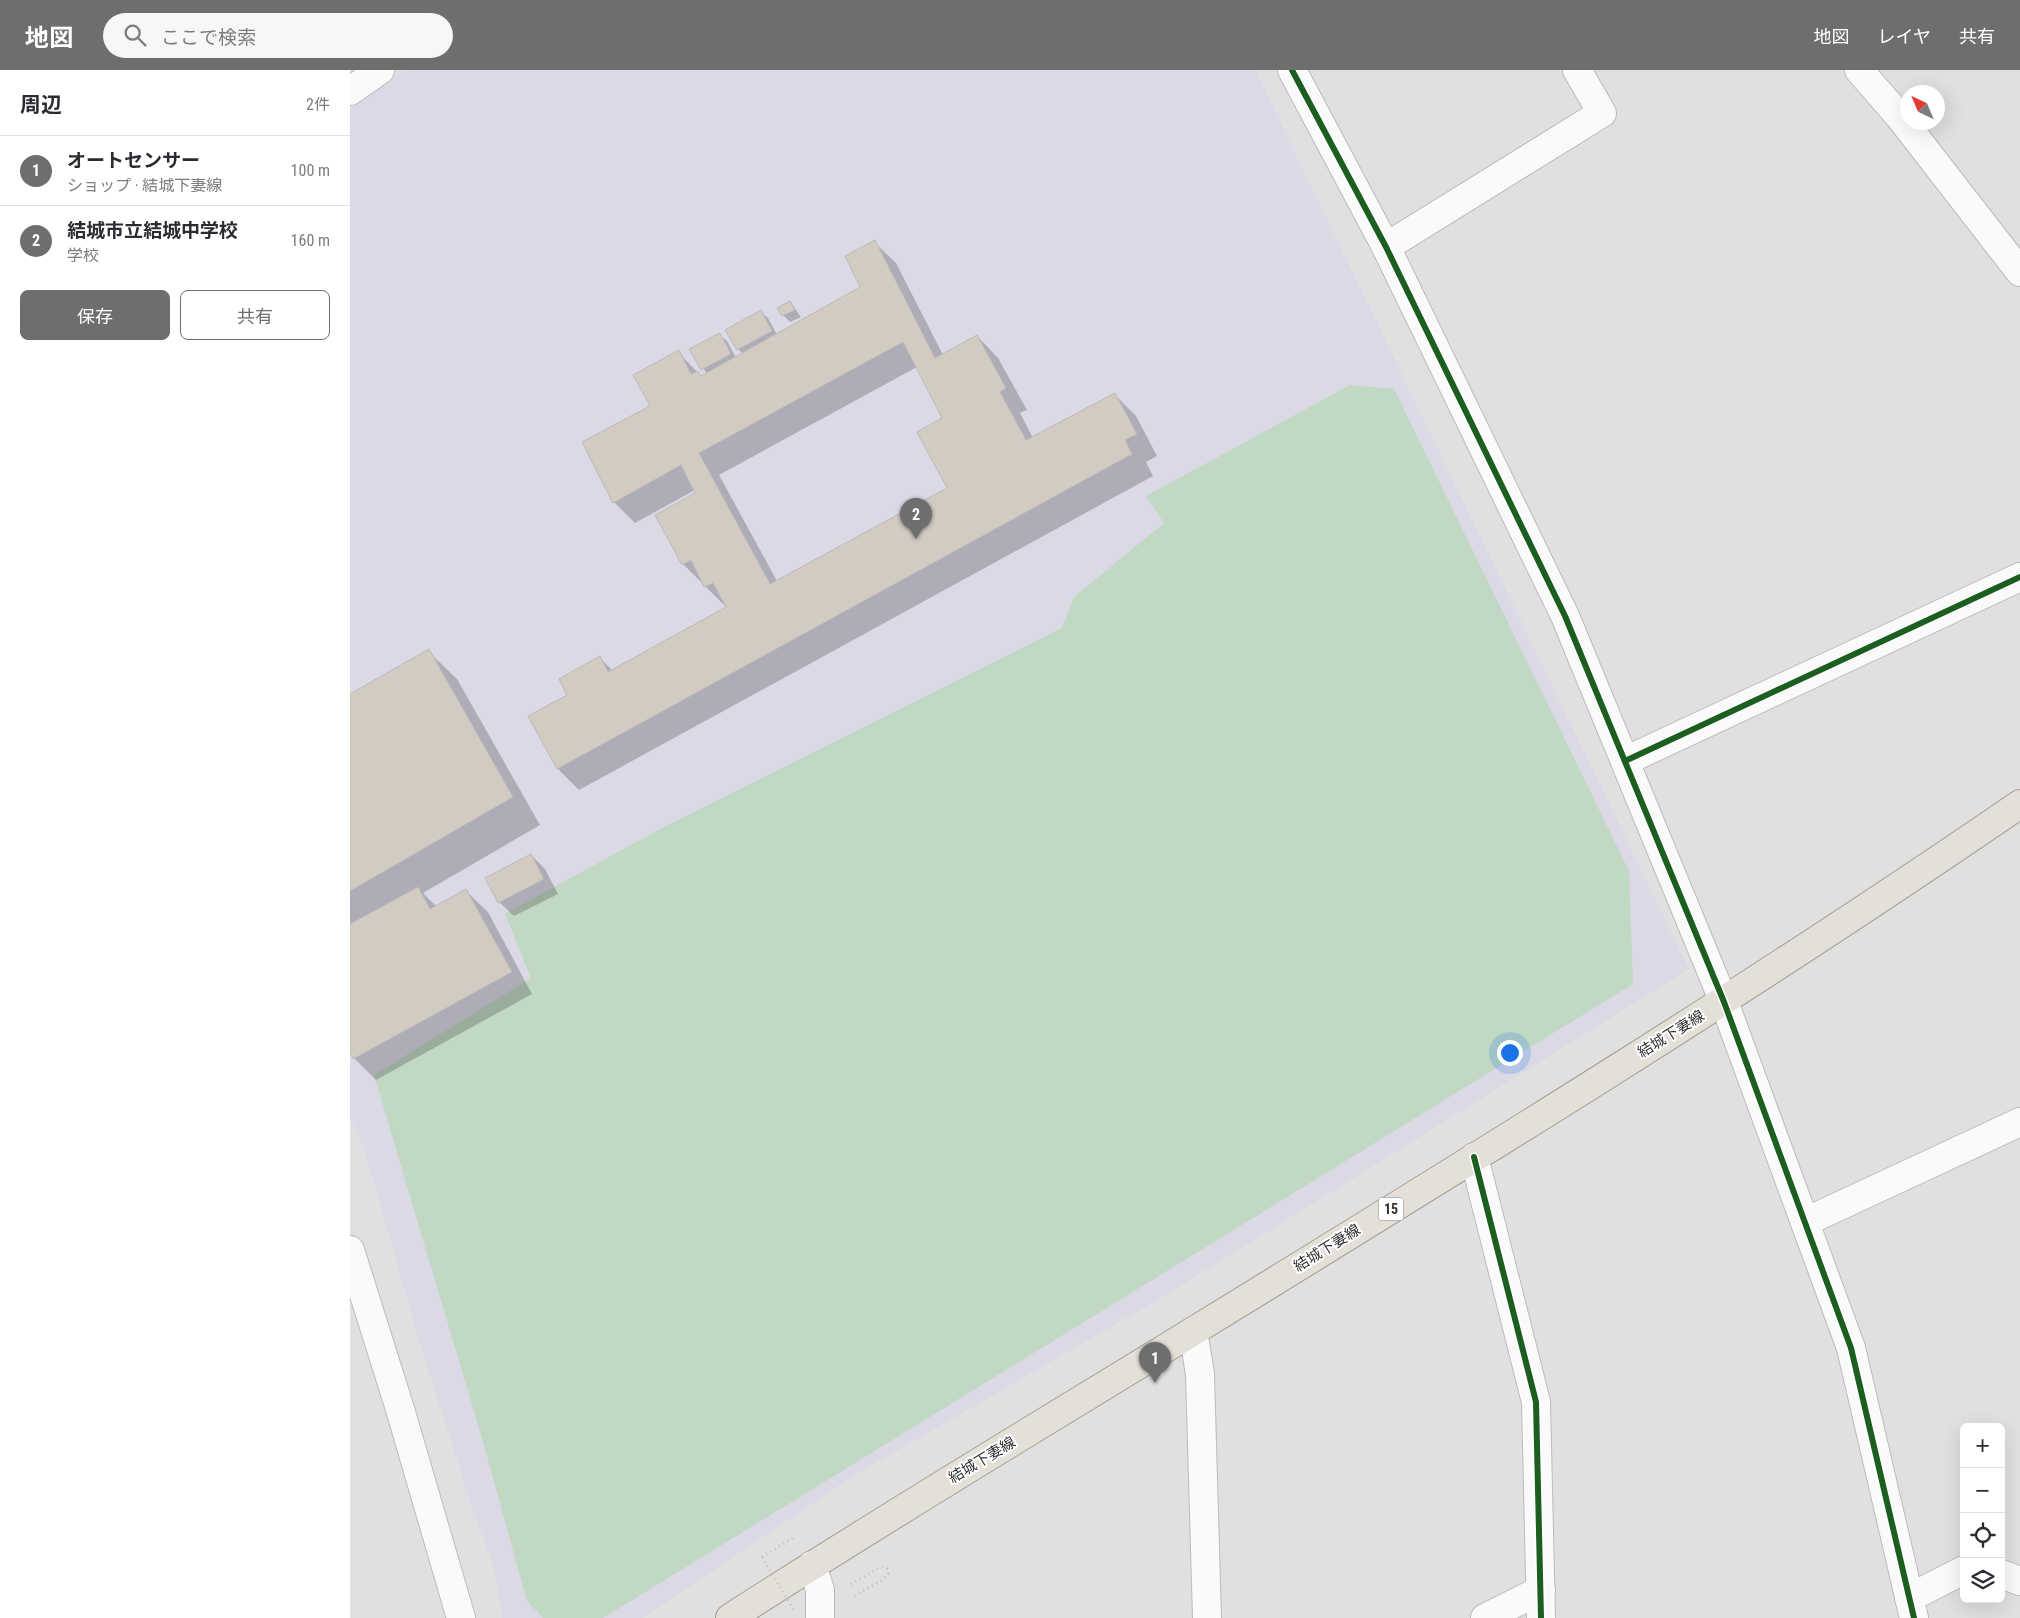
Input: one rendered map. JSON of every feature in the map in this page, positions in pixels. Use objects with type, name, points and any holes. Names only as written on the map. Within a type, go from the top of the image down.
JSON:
[{"type":"main road","name":"結城下妻線","points":[[730,1618],[812,1565],[1724,1002],[1902,885],[2020,804]]},
{"type":"street","points":[[350,91],[380,70]]},
{"type":"street","points":[[1292,70],[1386,247],[1565,616],[1724,1002],[1851,1348],[1911,1608],[1960,1573]]},
{"type":"street","points":[[1386,247],[1602,113],[1577,70]]},
{"type":"street","points":[[1859,70],[1899,116],[2020,272]]},
{"type":"street","points":[[1625,761],[2020,577]]},
{"type":"street","points":[[1805,1222],[2020,1122]]},
{"type":"street","points":[[1474,1157],[1536,1402],[1541,1618]]},
{"type":"street","points":[[350,1250],[400,1409],[461,1618]]},
{"type":"street","points":[[1193,1331],[1200,1374],[1207,1618]]},
{"type":"street","points":[[812,1565],[820,1590],[820,1618]]},
{"type":"street","points":[[2005,1575],[2020,1581]]},
{"type":"street","points":[[1485,1618],[1541,1590]]},
{"type":"path","points":[[762,1557],[794,1610]]},
{"type":"shaded area","points":[[406,70],[1255,70],[1689,969],[1166,1295],[850,1478],[643,1618],[502,1618],[495,1571],[473,1510],[422,1351],[365,1151],[350,1118],[350,108]]},
{"type":"green space","points":[[1350,385],[1394,389],[1629,871],[1633,984],[603,1618],[543,1618],[527,1601],[484,1445],[374,1075],[531,978],[505,914],[664,827],[1062,628],[1074,597],[1164,523],[1146,496]]},
{"type":"building","points":[[875,240],[935,358],[977,335],[1006,388],[1000,392],[1026,440],[1115,393],[1137,434],[1125,440],[1132,454],[557,769],[528,716],[567,695],[559,679],[600,656],[608,672],[726,607],[713,583],[704,587],[691,560],[682,565],[655,515],[695,493],[681,465],[613,503],[582,442],[650,406],[633,375],[679,350],[691,374],[698,371],[701,376],[860,287],[845,256]],"holes":[[[903,342],[942,418],[917,432],[947,488],[770,584],[699,453]]]},
{"type":"building","points":[[790,301],[795,310],[782,316],[777,308]]},
{"type":"building","points":[[761,310],[772,331],[737,350],[725,330]]},
{"type":"building","points":[[720,333],[731,354],[701,370],[689,349]]},
{"type":"building","points":[[429,649],[513,797],[350,891],[350,694]]},
{"type":"building","points":[[531,854],[544,879],[498,903],[485,878]]},
{"type":"building","points":[[418,887],[430,909],[466,889],[512,972],[353,1059],[350,1053],[350,924]]},
{"type":"cycle path","points":[[1292,70],[1386,247],[1565,616],[1724,1002],[1851,1348],[1914,1618]]},
{"type":"cycle path","points":[[1625,761],[2020,577]]},
{"type":"cycle path","points":[[1474,1157],[1536,1402],[1541,1618]]},
{"type":"place","name":"結城市立結城中学校","points":[[916,539]]},
{"type":"place","name":"オートセンサー","points":[[1155,1383]]}]
